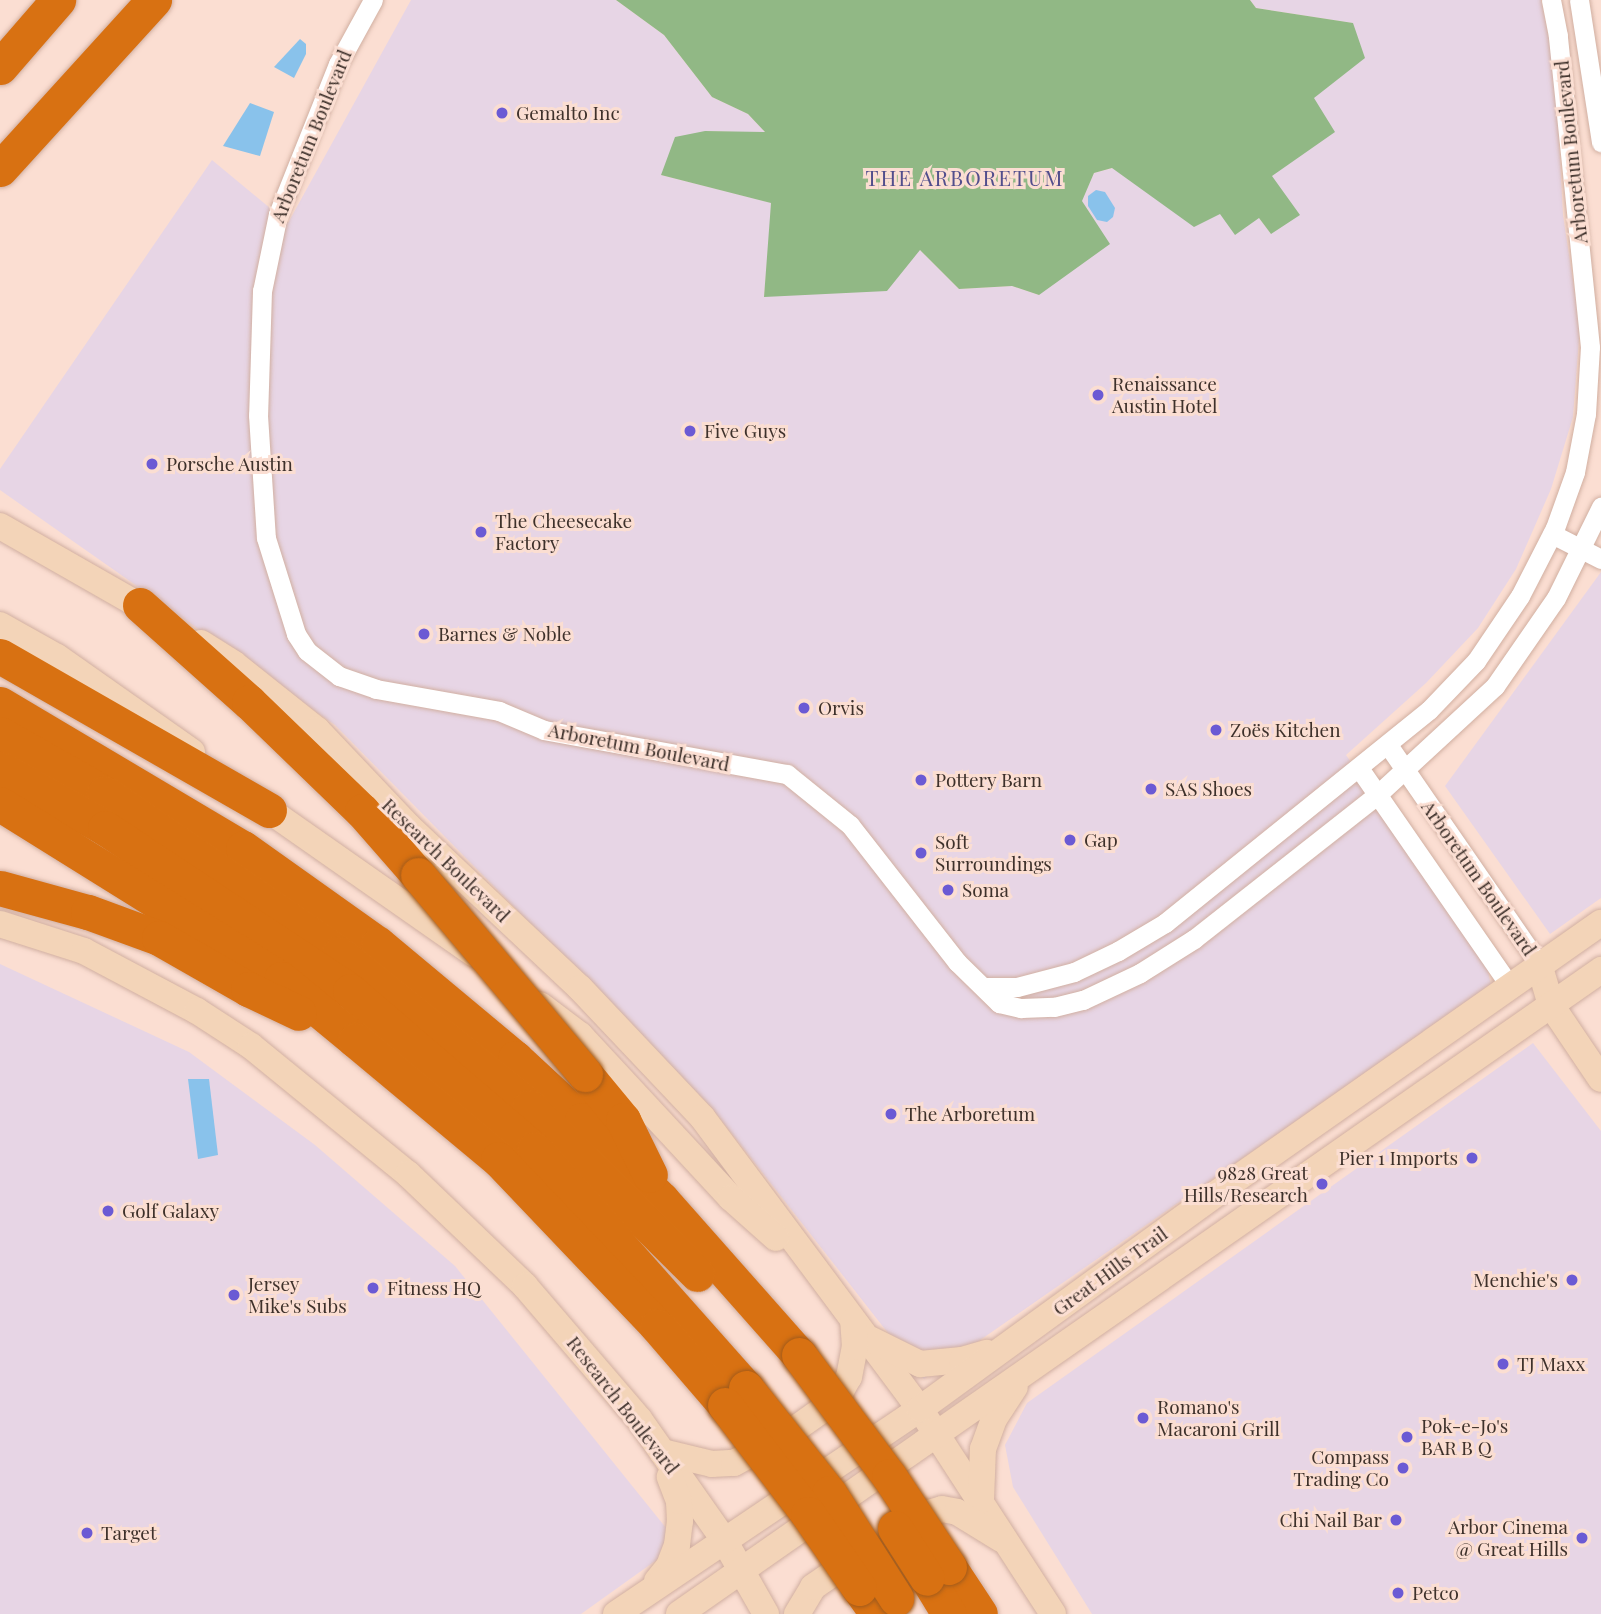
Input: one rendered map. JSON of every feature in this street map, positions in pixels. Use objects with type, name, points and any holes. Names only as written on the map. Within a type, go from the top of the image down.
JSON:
[{"type":"highway","points":[[0,67],[58,0]]},
{"type":"highway","points":[[0,169],[154,0]]},
{"type":"highway","points":[[140,605],[259,711],[362,811],[622,1121],[662,1200]]},
{"type":"highway","points":[[0,656],[269,810]]},
{"type":"highway","points":[[0,704],[243,848],[378,944],[515,1058],[662,1200],[788,1361],[889,1476],[938,1573],[949,1614]]},
{"type":"highway","points":[[0,734],[104,793],[339,954],[519,1098],[788,1361]]},
{"type":"highway","points":[[0,769],[105,828],[350,991],[534,1149],[736,1396],[808,1514],[893,1609]]},
{"type":"highway","points":[[0,804],[281,979],[498,1158],[657,1326],[736,1396]]},
{"type":"highway","points":[[0,888],[88,912],[159,938],[248,989],[355,1040]]},
{"type":"highway","points":[[938,1573],[980,1614]]},
{"type":"main road","name":"Research Boulevard","points":[[0,526],[140,605],[234,664],[317,730],[408,826],[580,988],[702,1117],[920,1409],[1052,1614]]},
{"type":"main road","name":"Research Boulevard","points":[[0,625],[57,657],[158,724],[269,810],[489,965],[580,1035],[731,1198],[820,1276]]},
{"type":"main road","name":"Great Hills Trail","points":[[616,1614],[920,1409],[1274,1152],[1601,923]]},
{"type":"main road","name":"Research Boulevard","points":[[0,924],[84,951],[142,979],[251,1046],[408,1174],[525,1286],[567,1332],[662,1452],[724,1540],[766,1614]]},
{"type":"main road","name":"Arboretum Boulevard","points":[[1539,964],[1551,1005]]},
{"type":"main road","name":"Great Hills Trail","points":[[679,1614],[1601,970]]},
{"type":"main road","name":"Arboretum Boulevard","points":[[1510,986],[1551,1005]]},
{"type":"main road","points":[[1551,1005],[1601,1079]]},
{"type":"main road","points":[[662,1452],[712,1464],[734,1464],[791,1432],[835,1400],[849,1377],[859,1328],[920,1364],[962,1360],[1003,1349]]},
{"type":"main road","points":[[981,1500],[983,1449],[994,1419],[1023,1374]]},
{"type":"main road","points":[[649,1590],[669,1566],[677,1545],[680,1521],[678,1501],[662,1452]]},
{"type":"main road","points":[[797,1614],[813,1587],[913,1517],[942,1509],[957,1512],[1009,1544]]},
{"type":"street","name":"Arboretum Boulevard","points":[[373,0],[338,64],[278,214],[262,291],[258,415],[266,538],[296,634],[307,651],[339,676],[376,689],[499,710],[544,730],[787,774],[850,825],[957,962],[986,987],[999,1003],[1021,1008],[1054,1007],[1083,1000],[1111,987],[1194,939],[1377,795],[1495,686],[1531,638],[1582,550],[1601,507]]},
{"type":"street","name":"Arboretum Boulevard","points":[[986,987],[1017,987],[1047,981],[1082,968],[1136,942],[1165,923],[1438,702],[1476,661],[1501,628],[1552,534],[1575,472],[1586,414],[1590,347],[1558,36],[1551,0]]},
{"type":"street","name":"Arboretum Boulevard","points":[[1579,0],[1601,142]]},
{"type":"street","points":[[1552,534],[1601,559]]},
{"type":"street","name":"Arboretum Boulevard","points":[[1388,744],[1539,964]]},
{"type":"street","name":"Arboretum Boulevard","points":[[1359,768],[1510,986]]},
{"type":"shaded area","points":[[411,0],[616,0],[664,35],[712,97],[748,114],[766,133],[705,131],[661,175],[772,203],[764,297],[920,250],[959,289],[1012,286],[1039,295],[1094,173],[1113,168],[1147,190],[1220,214],[1259,218],[1271,234],[1272,176],[1352,23],[1256,8],[1250,0],[1541,0],[1555,66],[1563,215],[1580,327],[1573,417],[1551,489],[1516,569],[1478,628],[1426,683],[1346,755],[1484,951],[1491,986],[924,1379],[711,1107],[335,725],[0,490],[0,469],[212,160],[288,223]]},
{"type":"shaded area","points":[[1601,572],[1601,898],[1550,934],[1445,786]]},
{"type":"shaded area","points":[[0,964],[189,1052],[315,1145],[455,1266],[679,1544],[581,1614],[0,1614]]},
{"type":"shaded area","points":[[1533,1043],[1601,1131],[1601,1614],[1092,1614],[1013,1487],[1005,1445],[1027,1403]]},
{"type":"green space","points":[[616,0],[1250,0],[1256,8],[1353,23],[1365,58],[1314,98],[1335,132],[1272,176],[1300,215],[1271,234],[1259,218],[1235,235],[1220,214],[1194,227],[1112,168],[1094,173],[1082,201],[1110,244],[1039,295],[1012,286],[959,289],[920,250],[887,291],[764,297],[771,203],[661,175],[675,137],[705,131],[765,132],[748,114],[712,97],[664,35]]},
{"type":"water","points":[[300,39],[306,44],[306,54],[294,78],[274,67]]},
{"type":"water","points":[[250,103],[274,112],[260,156],[223,146]]},
{"type":"water","points":[[1096,190],[1105,192],[1115,208],[1113,217],[1107,222],[1097,220],[1088,206],[1088,196]]},
{"type":"water","points":[[188,1079],[209,1079],[218,1155],[198,1159]]},
{"type":"place","name":"Gemalto Inc","points":[[502,113]]},
{"type":"place","name":"Renaissance Austin Hotel","points":[[1098,395]]},
{"type":"place","name":"Five Guys","points":[[690,431]]},
{"type":"place","name":"Porsche Austin","points":[[152,464]]},
{"type":"place","name":"The Cheesecake Factory","points":[[481,532]]},
{"type":"place","name":"Barnes & Noble","points":[[424,634]]},
{"type":"place","name":"Orvis","points":[[804,708]]},
{"type":"place","name":"Zoës Kitchen","points":[[1216,730]]},
{"type":"place","name":"Pottery Barn","points":[[921,780]]},
{"type":"place","name":"SAS Shoes","points":[[1151,789]]},
{"type":"place","name":"Gap","points":[[1070,840]]},
{"type":"place","name":"Soft Surroundings","points":[[921,853]]},
{"type":"place","name":"Soma","points":[[948,890]]},
{"type":"place","name":"The Arboretum","points":[[891,1114]]},
{"type":"place","name":"Pier 1 Imports","points":[[1472,1158]]},
{"type":"place","name":"9828 Great Hills/Research","points":[[1322,1184]]},
{"type":"place","name":"Golf Galaxy","points":[[108,1211]]},
{"type":"place","name":"Menchie's","points":[[1572,1280]]},
{"type":"place","name":"Fitness HQ","points":[[373,1288]]},
{"type":"place","name":"Jersey Mike's Subs","points":[[234,1295]]},
{"type":"place","name":"TJ Maxx","points":[[1503,1364]]},
{"type":"place","name":"Romano's Macaroni Grill","points":[[1143,1418]]},
{"type":"place","name":"Pok-e-Jo's BAR B Q","points":[[1407,1437]]},
{"type":"place","name":"Compass Trading Co","points":[[1403,1468]]},
{"type":"place","name":"Chi Nail Bar","points":[[1396,1520]]},
{"type":"place","name":"Target","points":[[87,1533]]},
{"type":"place","name":"Arbor Cinema @ Great Hills","points":[[1582,1538]]},
{"type":"place","name":"Petco","points":[[1398,1593]]},
{"type":"district","name":"THE ARBORETUM","points":[[965,177]]}]
